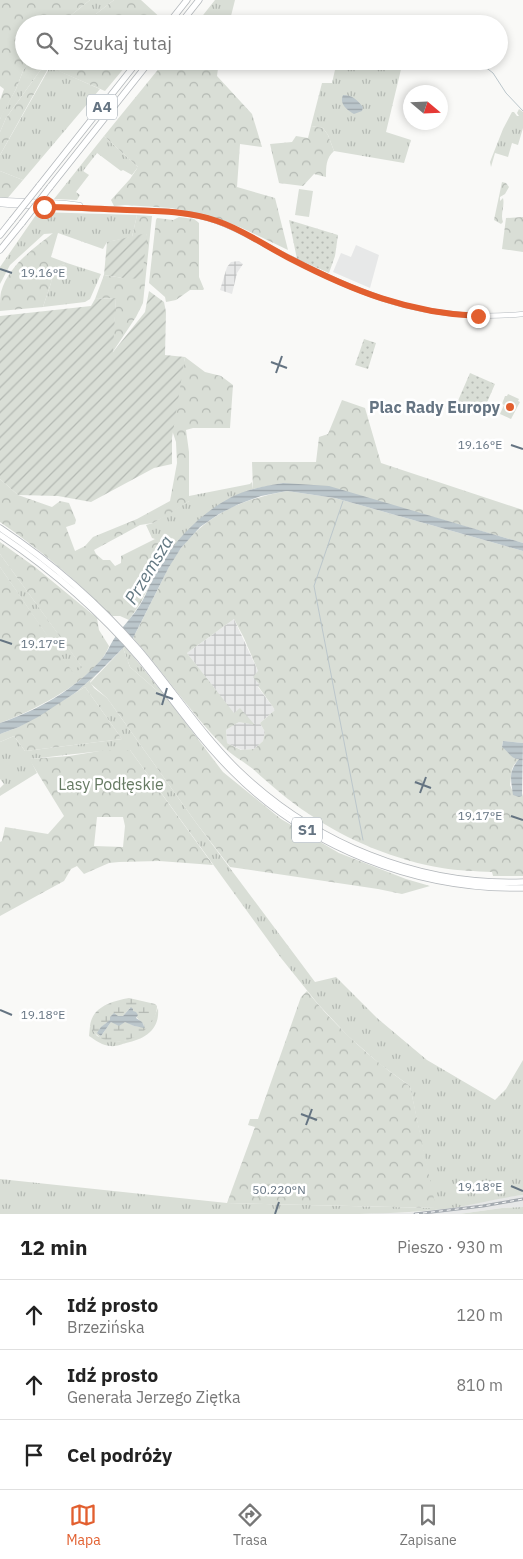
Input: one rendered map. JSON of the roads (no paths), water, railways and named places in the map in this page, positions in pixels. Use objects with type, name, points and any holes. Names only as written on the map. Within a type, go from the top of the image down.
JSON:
[{"type":"highway","points":[[175,15],[187,0]]},
{"type":"highway","points":[[187,15],[199,0]]},
{"type":"highway","name":"A4","points":[[0,235],[131,70]]},
{"type":"highway","name":"A4","points":[[0,250],[143,70]]},
{"type":"highway","name":"S1","points":[[0,528],[52,567],[110,623],[150,667],[204,732],[238,769],[273,801],[313,828],[363,853],[390,863],[470,880],[523,882]]},
{"type":"highway","name":"S1","points":[[0,535],[54,575],[110,623]]},
{"type":"highway","name":"S1","points":[[150,667],[200,735],[233,772],[276,809],[320,838],[373,862],[427,878],[479,886],[523,888]]},
{"type":"main road","points":[[0,202],[64,203],[101,209],[186,213],[217,221],[245,233],[312,270],[400,305],[471,316],[523,314]]},
{"type":"waterway","points":[[489,70],[506,93],[523,111]]},
{"type":"waterway","points":[[343,501],[314,586],[363,840]]},
{"type":"railway","points":[[415,1214],[523,1199]]},
{"type":"place","name":"Plac Rady Europy","points":[[510,407]]},
{"type":"water label","name":"Przemsza","points":[[149,570]]},
{"type":"park label","name":"Lasy Podłęskie","points":[[111,784]]}]
